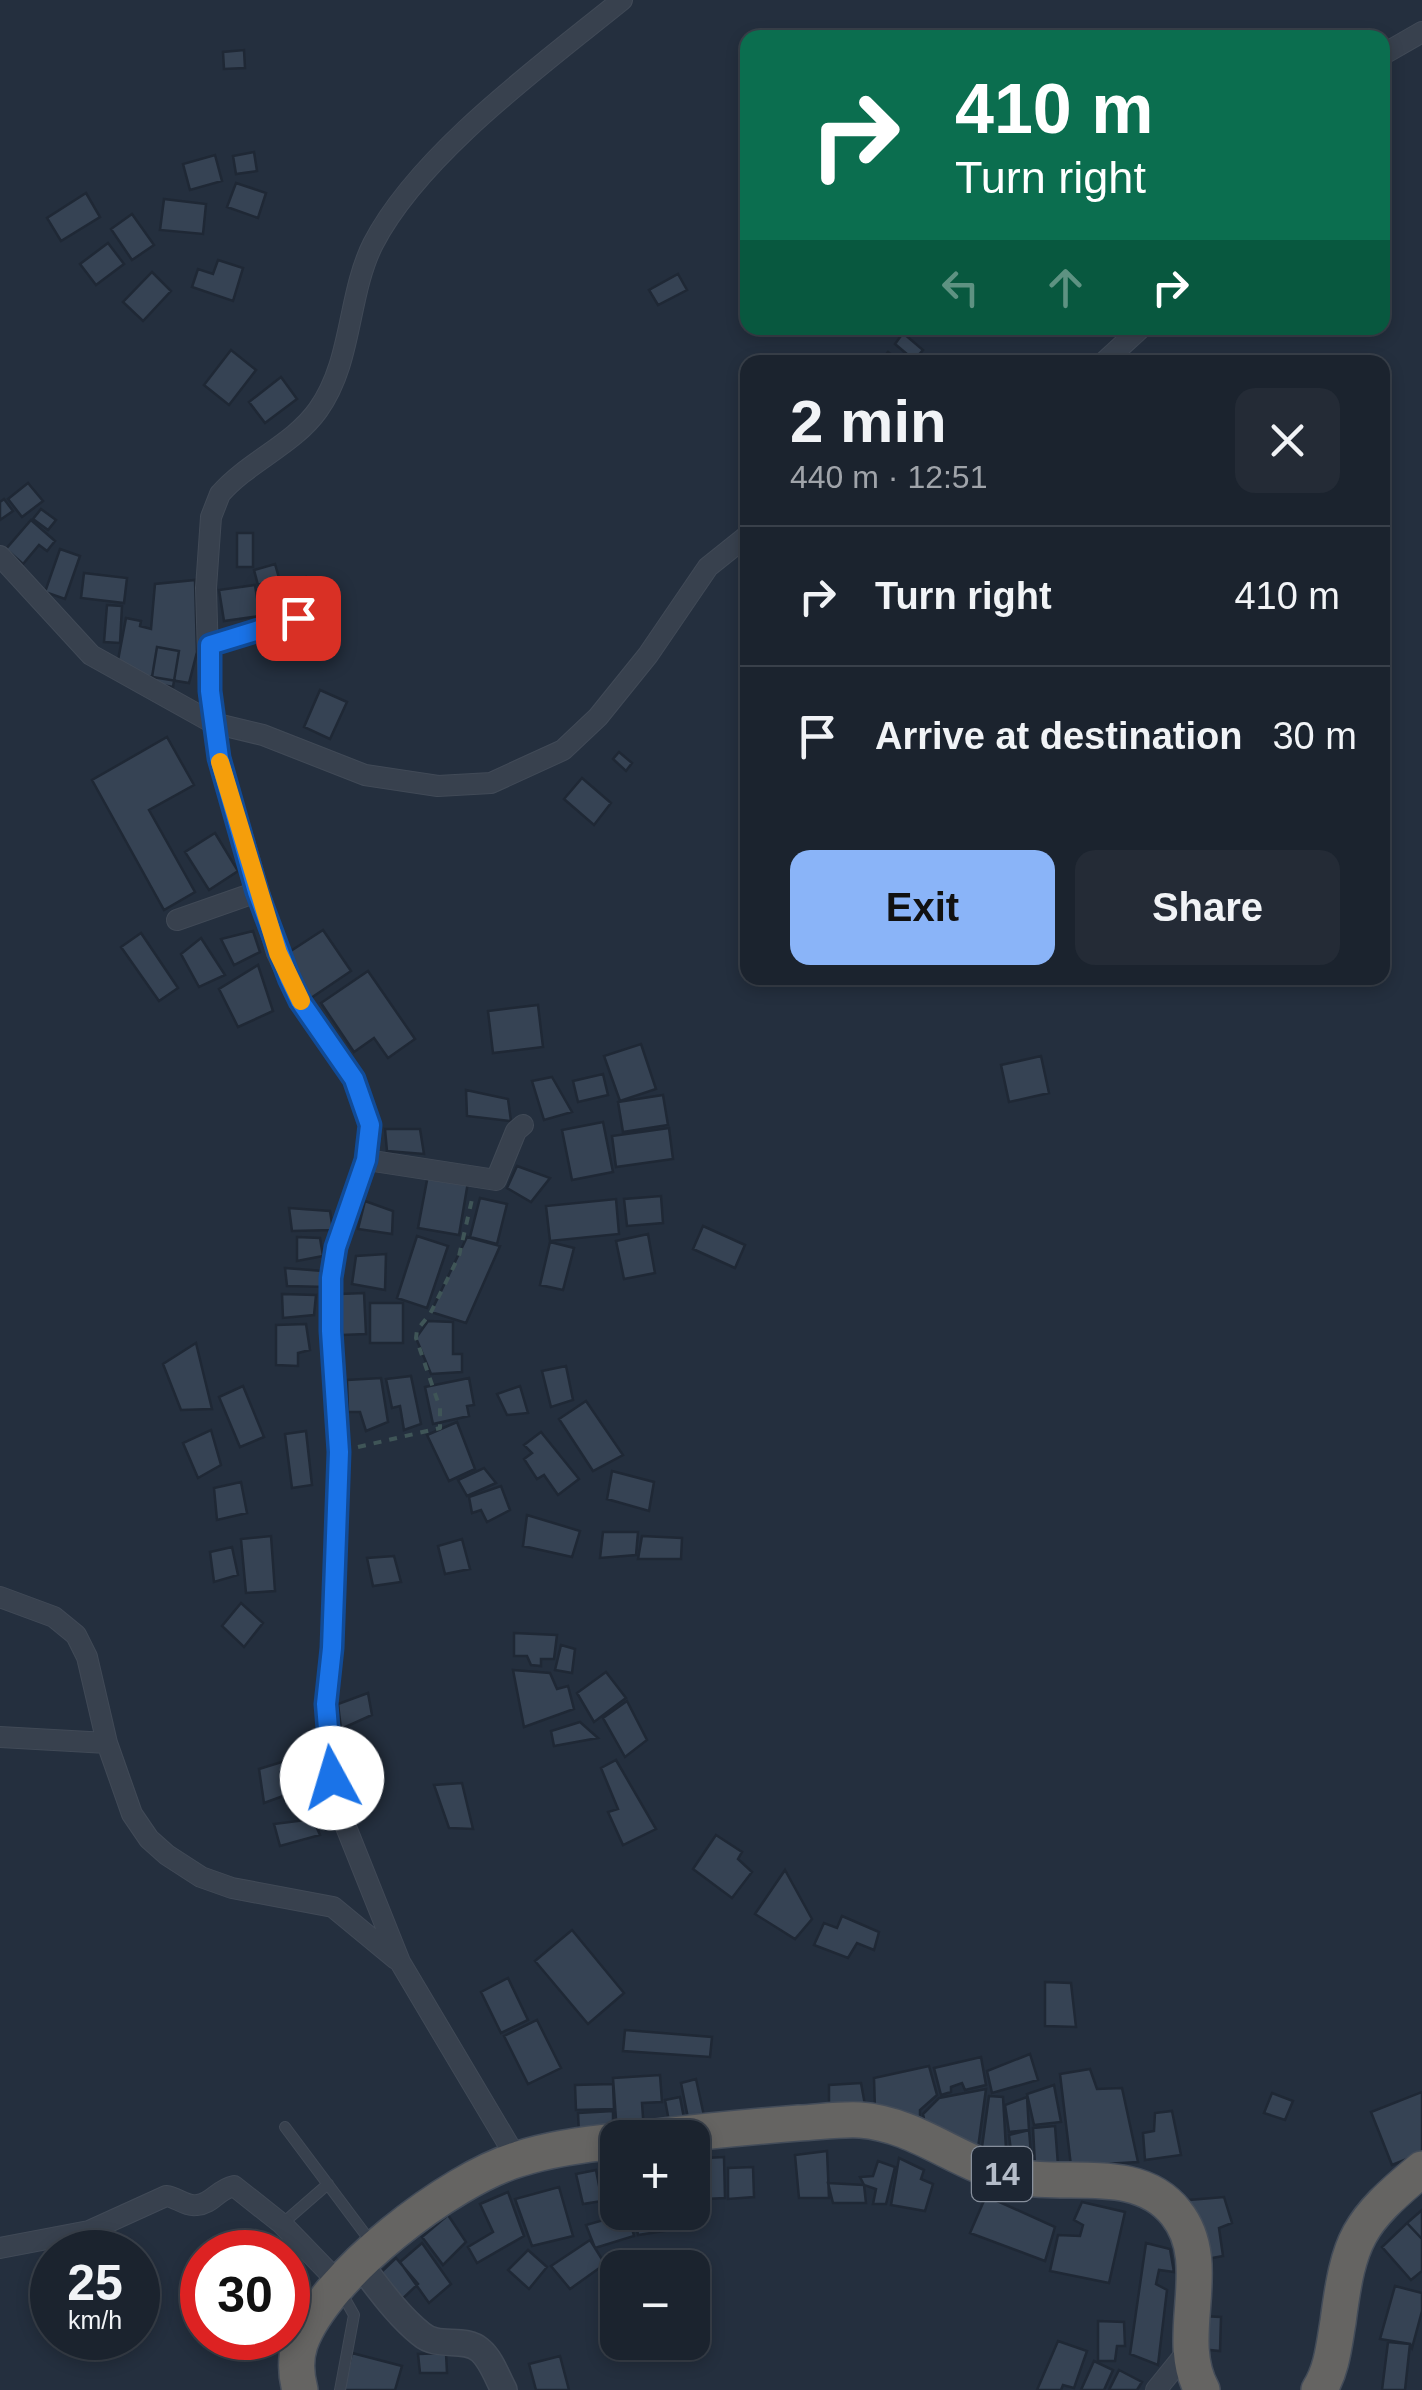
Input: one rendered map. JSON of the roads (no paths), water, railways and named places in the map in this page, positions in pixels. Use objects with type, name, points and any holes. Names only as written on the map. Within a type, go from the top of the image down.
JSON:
[{"type":"highway","name":"14","points":[[710,2133],[857,2120],[906,2130],[994,2172],[1021,2178],[1112,2182],[1135,2186],[1164,2200],[1177,2214],[1188,2237],[1194,2272],[1190,2348],[1192,2368],[1202,2390]]},
{"type":"highway","points":[[300,2390],[296,2376],[299,2346],[310,2324],[353,2271],[429,2206],[517,2159],[600,2144]]},
{"type":"highway","points":[[1319,2390],[1334,2348],[1348,2261],[1356,2238],[1368,2217],[1422,2168]]},
{"type":"street","points":[[517,2159],[400,1962],[344,1822],[331,1764],[326,1704],[332,1648],[339,1452],[331,1278],[336,1247],[371,1140],[365,1104],[354,1079],[300,1001],[278,953],[234,815],[213,724],[206,588],[208,535],[215,502],[226,487],[296,433],[326,398],[344,350],[366,260],[382,229],[424,175],[479,119],[622,0]]},
{"type":"street","points":[[1390,50],[1422,32]]},
{"type":"street","points":[[1112,355],[1133,335]]},
{"type":"street","points":[[0,556],[91,654],[213,724],[263,734],[364,775],[438,786],[490,783],[564,750],[598,717],[648,656],[708,567],[740,541]]},
{"type":"street","points":[[210,645],[298,618]]},
{"type":"street","points":[[177,920],[257,892]]},
{"type":"street","points":[[366,1160],[492,1181],[498,1177],[511,1142],[523,1125]]},
{"type":"street","points":[[0,1597],[54,1617],[76,1635],[87,1656],[106,1744],[132,1814],[149,1839],[201,1878],[232,1888],[333,1907],[400,1962]]},
{"type":"street","points":[[0,1737],[106,1744]]},
{"type":"street","points":[[0,2248],[89,2231],[166,2196],[190,2205],[203,2204],[221,2189],[241,2189],[282,2224],[353,2271],[423,2336],[443,2344],[472,2345],[482,2351],[504,2390]]},
{"type":"street","points":[[1156,2390],[1190,2348]]},
{"type":"lane","points":[[284,2126],[328,2184],[353,2271],[350,2303],[354,2315],[340,2390]]},
{"type":"lane","points":[[282,2224],[328,2184]]}]
